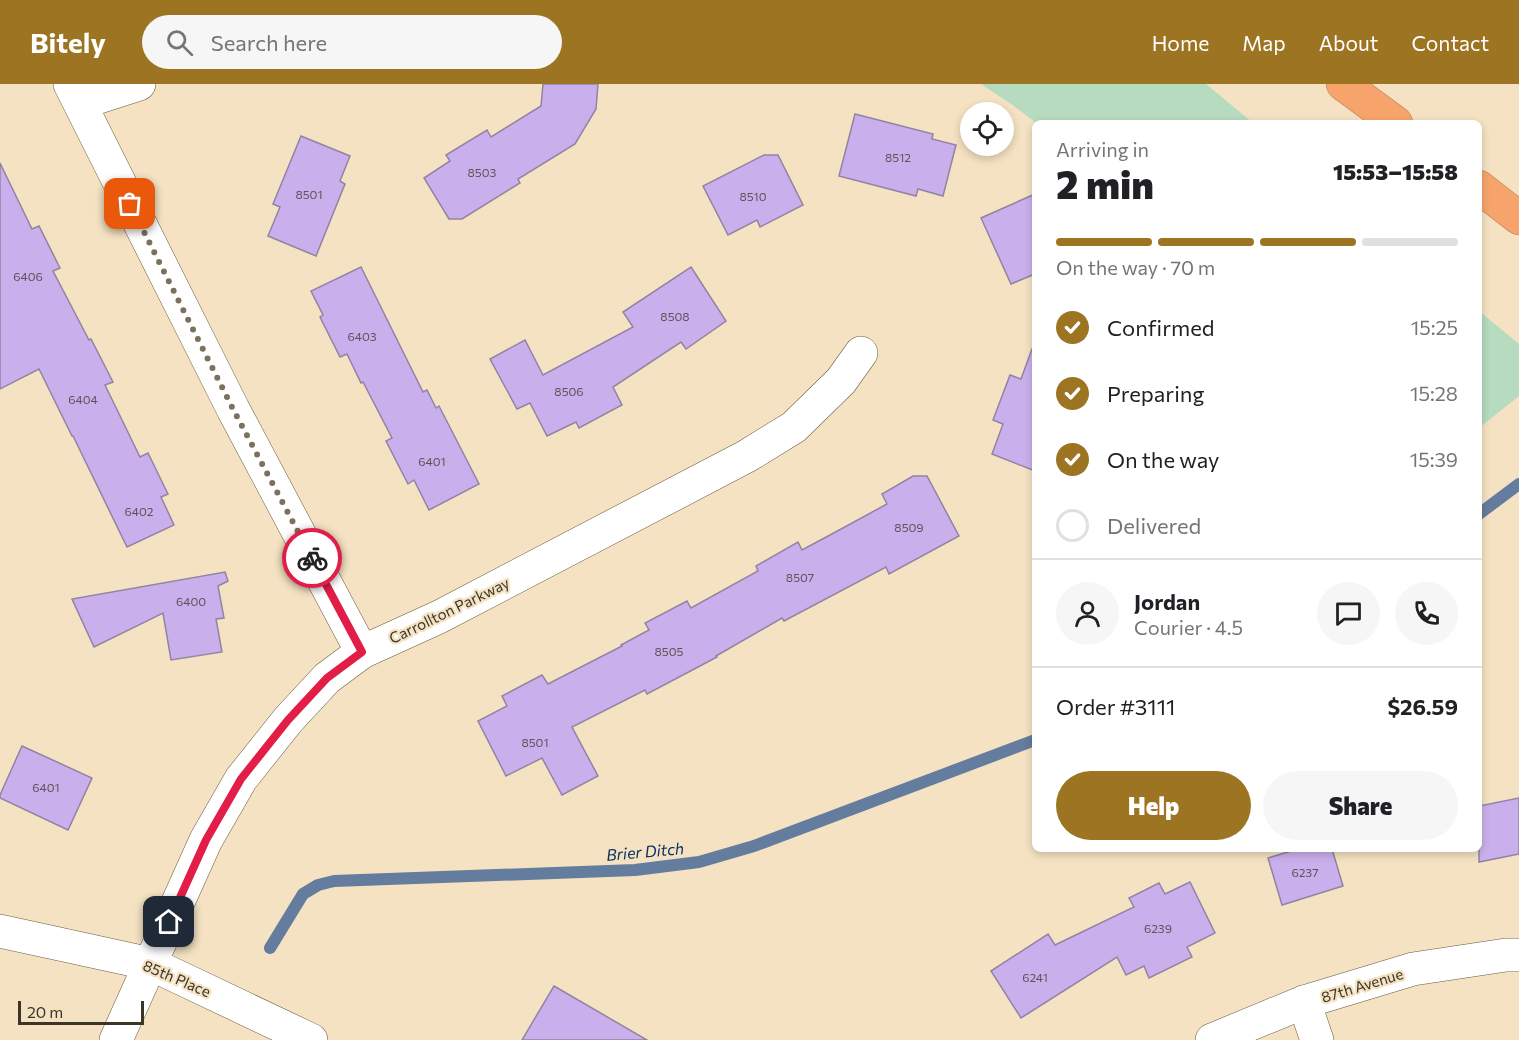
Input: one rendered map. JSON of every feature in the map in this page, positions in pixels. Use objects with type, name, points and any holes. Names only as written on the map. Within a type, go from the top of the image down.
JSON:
[{"type":"highway","points":[[1343,84],[1392,120]]},
{"type":"highway","points":[[1482,189],[1519,218]]},
{"type":"street","points":[[139,84],[75,94],[233,409],[362,652]]},
{"type":"street","name":"Carrollton Parkway","points":[[116,1040],[206,840],[241,779],[288,720],[327,678],[362,652],[439,617],[747,456],[794,427],[841,381],[861,353]]},
{"type":"street","name":"85th Place","points":[[0,931],[151,964],[311,1040]]},
{"type":"street","name":"87th Avenue","points":[[1212,1040],[1304,1002],[1413,969],[1519,955]]},
{"type":"street","points":[[1304,1002],[1317,1040]]},
{"type":"green space","points":[[981,84],[1206,84],[1249,120],[1032,120],[1014,106],[1014,102],[1008,102]]},
{"type":"green space","points":[[1482,313],[1519,344],[1519,396],[1482,426]]},
{"type":"building","points":[[543,84],[598,84],[596,109],[575,144],[518,179],[520,183],[462,219],[449,219],[424,178],[450,161],[446,155],[487,130],[491,137],[541,106]]},
{"type":"building","points":[[855,114],[933,134],[932,139],[956,145],[943,196],[918,189],[916,196],[839,176]]},
{"type":"building","points":[[301,136],[350,156],[340,181],[345,184],[316,256],[268,236],[280,207],[273,204]]},
{"type":"building","points":[[764,155],[778,155],[803,205],[760,227],[757,220],[728,235],[703,186]]},
{"type":"building","points":[[0,163],[32,229],[39,226],[60,268],[53,271],[113,382],[105,385],[140,457],[148,453],[168,494],[161,497],[174,525],[127,547],[39,369],[0,389]]},
{"type":"building","points":[[1032,195],[1032,275],[1011,284],[981,218]]},
{"type":"building","points":[[361,267],[423,392],[427,390],[436,408],[439,406],[479,484],[429,510],[414,480],[408,484],[386,441],[392,438],[347,354],[340,357],[320,317],[323,315],[311,291]]},
{"type":"building","points":[[691,267],[726,321],[686,349],[681,342],[613,387],[622,405],[579,428],[576,422],[547,436],[530,403],[517,409],[490,359],[525,340],[543,375],[633,327],[623,312]]},
{"type":"building","points":[[1032,349],[1032,470],[992,454],[1003,424],[993,420],[1010,375],[1021,379]]},
{"type":"building","points":[[913,476],[927,476],[959,536],[889,574],[886,567],[784,621],[782,618],[717,657],[647,694],[645,690],[572,727],[598,776],[562,795],[542,758],[506,776],[478,721],[507,706],[502,696],[542,675],[548,684],[649,630],[645,623],[687,601],[691,608],[758,571],[756,566],[798,542],[802,550],[887,504],[882,494]]},
{"type":"building","points":[[225,572],[228,581],[218,586],[224,618],[216,619],[222,652],[171,660],[163,613],[94,647],[72,599]]},
{"type":"building","points":[[22,746],[92,778],[68,830],[0,798]]},
{"type":"building","points":[[1519,798],[1519,854],[1479,862],[1479,852],[1482,852],[1482,805]]},
{"type":"building","points":[[1288,852],[1333,852],[1343,886],[1282,905],[1268,858]]},
{"type":"building","points":[[1190,882],[1215,933],[1187,947],[1192,957],[1149,978],[1144,966],[1126,975],[1117,957],[1021,1018],[991,971],[1048,934],[1055,945],[1134,907],[1129,898],[1159,883],[1165,894]]},
{"type":"building","points":[[554,986],[647,1040],[522,1040]]},
{"type":"waterway","name":"Brier Ditch","points":[[1482,512],[1519,484]]},
{"type":"waterway","name":"Brier Ditch","points":[[270,948],[303,894],[318,885],[334,881],[635,870],[699,862],[754,846],[1032,741]]},
{"type":"way so far","points":[[130,204],[233,409],[312,558]]},
{"type":"route","points":[[169,922],[206,840],[241,779],[288,720],[327,678],[362,652],[312,558]]}]
